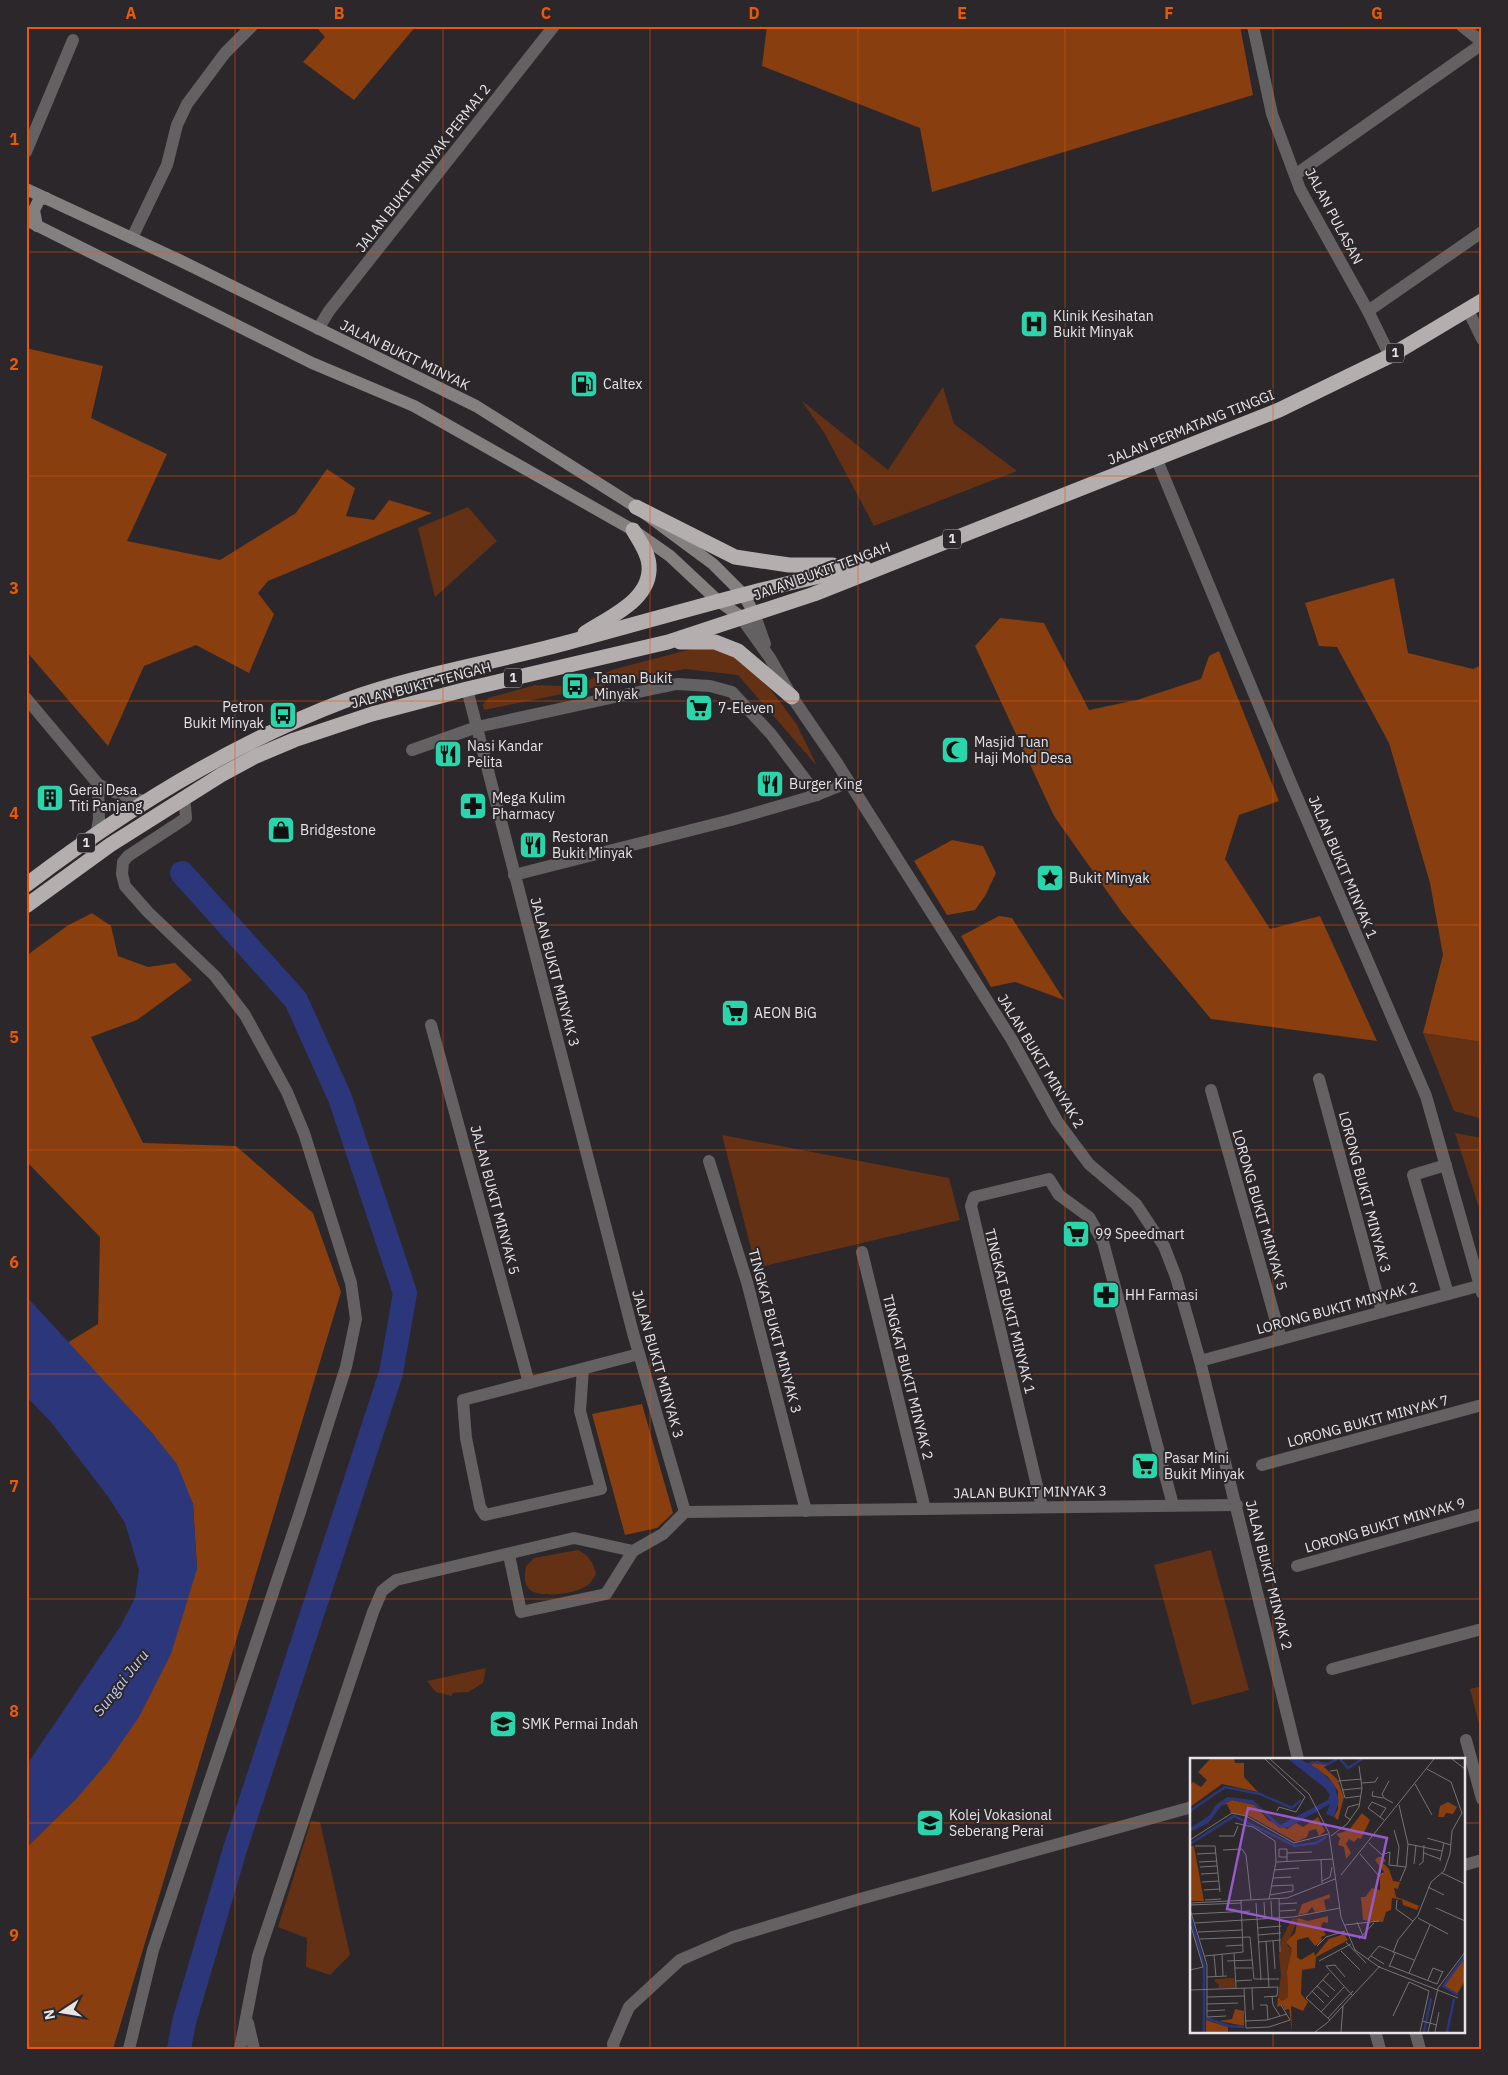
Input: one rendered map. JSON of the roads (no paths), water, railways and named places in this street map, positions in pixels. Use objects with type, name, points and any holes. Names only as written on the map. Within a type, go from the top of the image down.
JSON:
[{"type":"highway","name":"JALAN PERMATANG TINGGI","points":[[902,559],[1157,460],[1279,410],[1390,356],[1482,301]]},
{"type":"highway","points":[[636,507],[735,557],[752,561],[826,566],[902,559]]},
{"type":"highway","points":[[571,642],[636,600],[646,584],[649,566],[644,550],[633,530]]},
{"type":"highway","name":"JALAN BUKIT TENGAH","points":[[26,885],[147,802],[242,745],[345,701],[462,668],[571,642],[717,600],[814,576],[902,559]]},
{"type":"highway","name":"JALAN BUKIT TENGAH","points":[[26,906],[110,845],[180,801],[256,756],[294,740],[372,714],[466,688],[668,642],[747,614],[814,594],[902,559]]},
{"type":"highway","points":[[668,642],[716,642],[738,650],[792,697]]},
{"type":"main road","name":"JALAN BUKIT MINYAK","points":[[26,189],[132,238],[476,406],[636,507],[713,564],[743,594],[747,614]]},
{"type":"main road","points":[[46,198],[39,200],[34,210],[32,223],[312,363],[414,406],[633,530],[670,556],[717,600],[747,614]]},
{"type":"street","points":[[132,238],[167,165],[178,126],[187,104],[225,53],[252,26]]},
{"type":"street","name":"JALAN BUKIT MINYAK PERMAI 2","points":[[318,329],[329,311],[554,26]]},
{"type":"street","name":"JALAN PULASAN","points":[[1253,26],[1272,114],[1300,189],[1368,311],[1390,356]]},
{"type":"street","points":[[1295,175],[1482,43],[1462,26]]},
{"type":"street","points":[[26,152],[73,40]]},
{"type":"street","points":[[1368,311],[1482,232]]},
{"type":"street","points":[[1468,310],[1482,339]]},
{"type":"street","name":"JALAN BUKIT MINYAK 1","points":[[1157,460],[1294,791],[1426,1096],[1481,1288]]},
{"type":"street","name":"JALAN BUKIT MINYAK 2","points":[[747,614],[792,697],[849,782],[1012,1040],[1057,1121],[1089,1164],[1136,1204],[1164,1246],[1176,1277],[1200,1361],[1298,1758]]},
{"type":"street","points":[[412,750],[477,727],[677,684],[710,686],[732,692],[771,734],[817,795]]},
{"type":"street","name":"JALAN BUKIT MINYAK 3","points":[[466,688],[639,1354],[685,1512],[1173,1504],[1237,1505]]},
{"type":"street","points":[[26,698],[98,784],[114,792],[147,802]]},
{"type":"street","points":[[514,875],[730,820],[817,795],[849,782]]},
{"type":"street","points":[[96,836],[99,819],[98,784]]},
{"type":"street","points":[[129,2049],[153,1950],[300,1512],[346,1367],[356,1319],[351,1283],[304,1133],[287,1092],[245,1015],[215,976],[148,912],[126,886],[122,874],[123,862],[128,856],[186,818],[185,806],[180,801]]},
{"type":"street","name":"JALAN BUKIT MINYAK 5","points":[[431,1025],[529,1383]]},
{"type":"street","name":"LORONG BUKIT MINYAK 3","points":[[1319,1079],[1382,1312]]},
{"type":"street","name":"LORONG BUKIT MINYAK 5","points":[[1211,1090],[1281,1339]]},
{"type":"street","name":"TINGKAT BUKIT MINYAK 3","points":[[709,1161],[748,1282],[806,1511]]},
{"type":"street","points":[[1446,1165],[1413,1175],[1448,1294]]},
{"type":"street","name":"TINGKAT BUKIT MINYAK 1","points":[[1042,1507],[970,1206],[974,1197],[1049,1179],[1059,1195],[1089,1217],[1103,1242],[1173,1504]]},
{"type":"street","name":"TINGKAT BUKIT MINYAK 2","points":[[862,1252],[925,1509]]},
{"type":"street","name":"LORONG BUKIT MINYAK 2","points":[[1200,1361],[1448,1294],[1481,1288]]},
{"type":"street","points":[[583,1369],[580,1411],[601,1489],[485,1515],[480,1508],[466,1438],[463,1400],[639,1354]]},
{"type":"street","name":"LORONG BUKIT MINYAK 7","points":[[1262,1465],[1482,1406]]},
{"type":"street","points":[[509,1555],[521,1612],[606,1594],[633,1551],[663,1534],[685,1512]]},
{"type":"street","name":"LORONG BUKIT MINYAK 9","points":[[1296,1566],[1482,1514]]},
{"type":"street","points":[[240,2049],[258,1956],[373,1612],[382,1591],[396,1580],[509,1555],[574,1538],[633,1551]]},
{"type":"street","points":[[1332,1669],[1482,1628]]},
{"type":"street","points":[[1466,1740],[1482,1799]]},
{"type":"street","points":[[614,2049],[613,2044],[629,2007],[680,1960],[733,1937],[860,1899],[1190,1808]]},
{"type":"street","points":[[1466,1864],[1482,1860]]},
{"type":"street","points":[[247,2018],[254,2049]]},
{"type":"street","points":[[1375,2032],[1380,2049]]},
{"type":"street","points":[[1415,2032],[1420,2049]]},
{"type":"water","name":"Sungai Juru","points":[[26,1296],[153,1434],[177,1464],[193,1504],[197,1569],[171,1654],[139,1717],[108,1762],[77,1798],[26,1848],[26,1766],[120,1627],[135,1598],[139,1570],[125,1523],[109,1498],[51,1422],[26,1396]]},
{"type":"waterway","points":[[179,2049],[184,2022],[235,1849],[391,1373],[405,1293],[340,1098],[296,1000],[182,873]]},
{"type":"place","name":"Klinik Kesihatan Bukit Minyak","points":[[1034,324]]},
{"type":"place","name":"Caltex","points":[[584,384]]},
{"type":"place","name":"Taman Bukit Minyak","points":[[575,686]]},
{"type":"place","name":"7-Eleven","points":[[699,708]]},
{"type":"place","name":"Petron Bukit Minyak","points":[[283,715]]},
{"type":"place","name":"Masjid Tuan Haji Mohd Desa","points":[[955,750]]},
{"type":"place","name":"Nasi Kandar Pelita","points":[[448,754]]},
{"type":"place","name":"Burger King","points":[[770,784]]},
{"type":"place","name":"Gerai Desa Titi Panjang","points":[[50,798]]},
{"type":"place","name":"Mega Kulim Pharmacy","points":[[473,806]]},
{"type":"place","name":"Bridgestone","points":[[281,830]]},
{"type":"place","name":"Restoran Bukit Minyak","points":[[533,845]]},
{"type":"place","name":"Bukit Minyak","points":[[1050,878]]},
{"type":"place","name":"AEON BiG","points":[[735,1013]]},
{"type":"place","name":"99 Speedmart","points":[[1076,1234]]},
{"type":"place","name":"HH Farmasi","points":[[1106,1295]]},
{"type":"place","name":"Pasar Mini Bukit Minyak","points":[[1145,1466]]},
{"type":"place","name":"SMK Permai Indah","points":[[503,1724]]},
{"type":"place","name":"Kolej Vokasional Seberang Perai","points":[[930,1823]]}]
